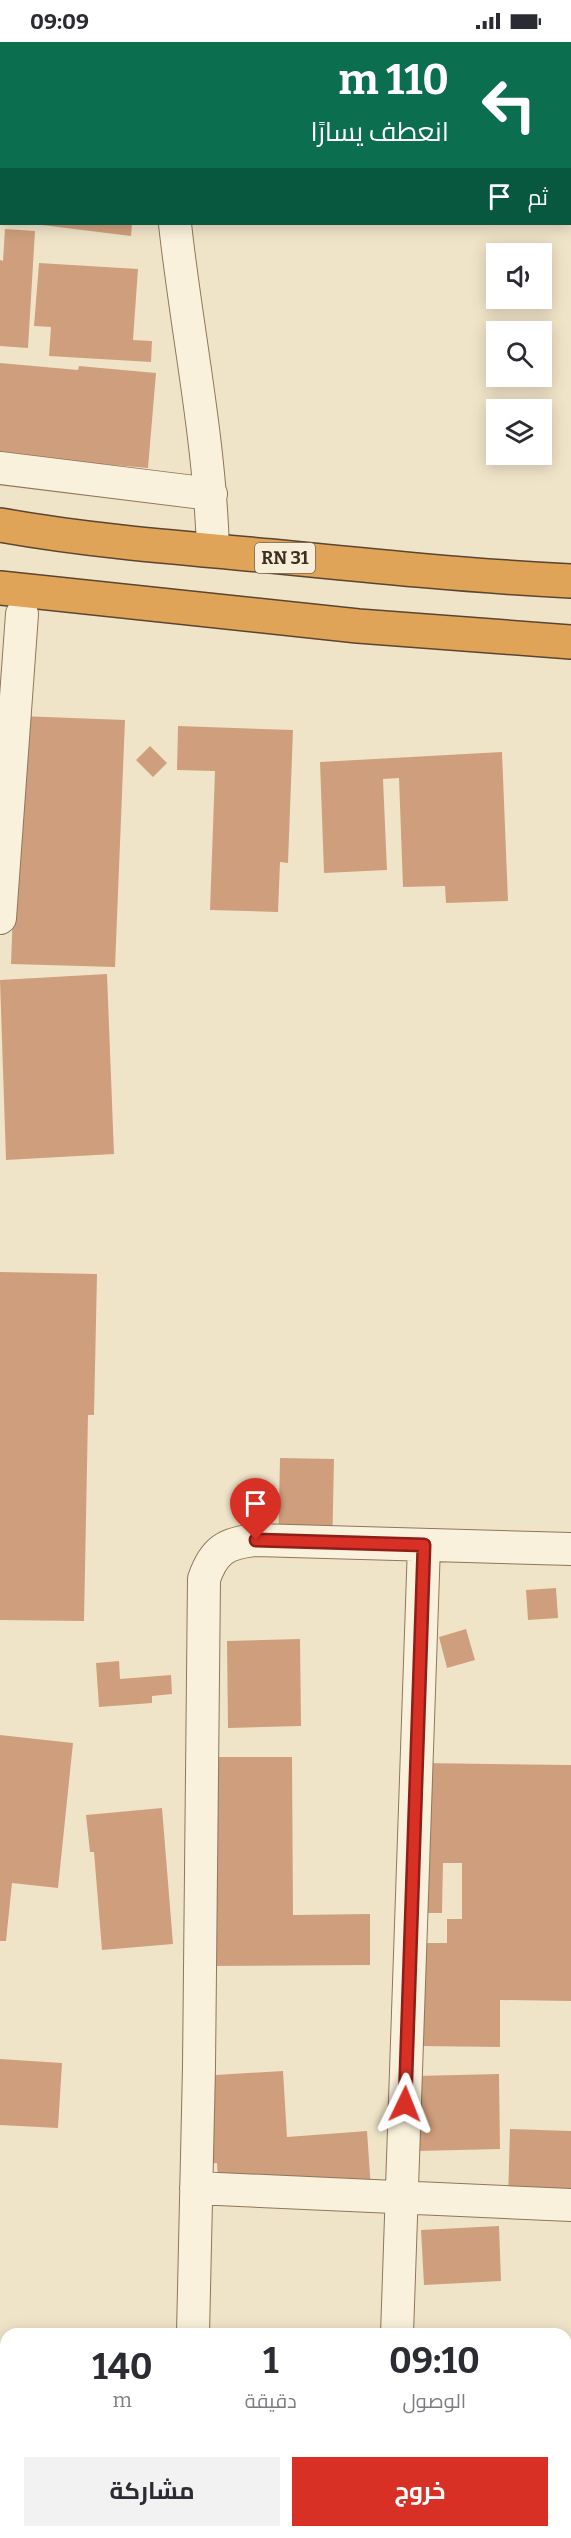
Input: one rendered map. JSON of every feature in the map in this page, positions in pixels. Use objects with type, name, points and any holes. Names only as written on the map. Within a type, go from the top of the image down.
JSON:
[{"type":"highway","name":"RN 31","points":[[0,525],[63,536],[213,551],[436,572],[571,581]]},
{"type":"highway","points":[[0,588],[358,626],[571,642]]},
{"type":"street","points":[[175,225],[203,414],[211,494],[213,551]]},
{"type":"street","points":[[0,468],[211,494]]},
{"type":"street","points":[[0,918],[11,619],[59,596]]},
{"type":"street","points":[[193,2328],[204,1579],[210,1562],[222,1549],[239,1542],[256,1540],[571,1549]]},
{"type":"street","points":[[397,2328],[424,1545]]},
{"type":"street","points":[[196,2188],[571,2205]]},
{"type":"building","points":[[42,225],[132,225],[131,236]]},
{"type":"building","points":[[5,229],[35,231],[28,348],[0,346],[0,260],[3,261]]},
{"type":"building","points":[[39,263],[138,269],[133,340],[152,341],[151,362],[49,356],[51,327],[34,326]]},
{"type":"building","points":[[0,363],[78,370],[79,366],[156,373],[148,468],[42,459],[0,466]]},
{"type":"building","points":[[20,716],[125,720],[115,967],[11,964]]},
{"type":"building","points":[[178,726],[293,730],[288,863],[280,862],[278,912],[210,910],[215,771],[177,770]]},
{"type":"building","points":[[150,746],[167,763],[153,777],[136,760]]},
{"type":"building","points":[[502,752],[508,901],[446,903],[445,886],[403,887],[399,778],[383,779],[387,870],[324,873],[320,762]]},
{"type":"building","points":[[107,974],[114,1154],[6,1160],[0,980]]},
{"type":"building","points":[[0,1272],[97,1274],[94,1415],[88,1415],[84,1621],[0,1620]]},
{"type":"building","points":[[280,1458],[334,1459],[332,1556],[278,1555]]},
{"type":"building","points":[[556,1588],[558,1618],[528,1620],[526,1590]]},
{"type":"building","points":[[466,1629],[475,1660],[447,1668],[439,1637]]},
{"type":"building","points":[[300,1639],[301,1726],[228,1728],[227,1641]]},
{"type":"building","points":[[119,1661],[120,1679],[171,1675],[172,1694],[152,1696],[152,1703],[99,1707],[96,1663]]},
{"type":"building","points":[[0,1735],[73,1743],[58,1888],[12,1883],[6,1941],[0,1941]]},
{"type":"building","points":[[206,1757],[292,1757],[293,1915],[370,1914],[370,1965],[207,1966]]},
{"type":"building","points":[[419,1763],[571,1765],[571,2001],[500,2000],[500,2047],[419,2046],[421,1943],[447,1943],[447,1919],[462,1919],[462,1863],[443,1863],[442,1913],[418,1913]]},
{"type":"building","points":[[162,1808],[173,1944],[102,1950],[94,1852],[90,1852],[86,1815]]},
{"type":"building","points":[[0,2059],[62,2063],[58,2128],[0,2125]]},
{"type":"building","points":[[283,2071],[287,2137],[367,2131],[371,2189],[219,2199],[217,2163],[204,2164],[199,2076]]},
{"type":"building","points":[[499,2074],[500,2149],[417,2151],[415,2076]]},
{"type":"building","points":[[510,2129],[571,2131],[571,2201],[508,2200]]},
{"type":"building","points":[[499,2226],[501,2281],[424,2285],[421,2230]]},
{"type":"route","points":[[256,1540],[424,1545],[405,2104]]}]
